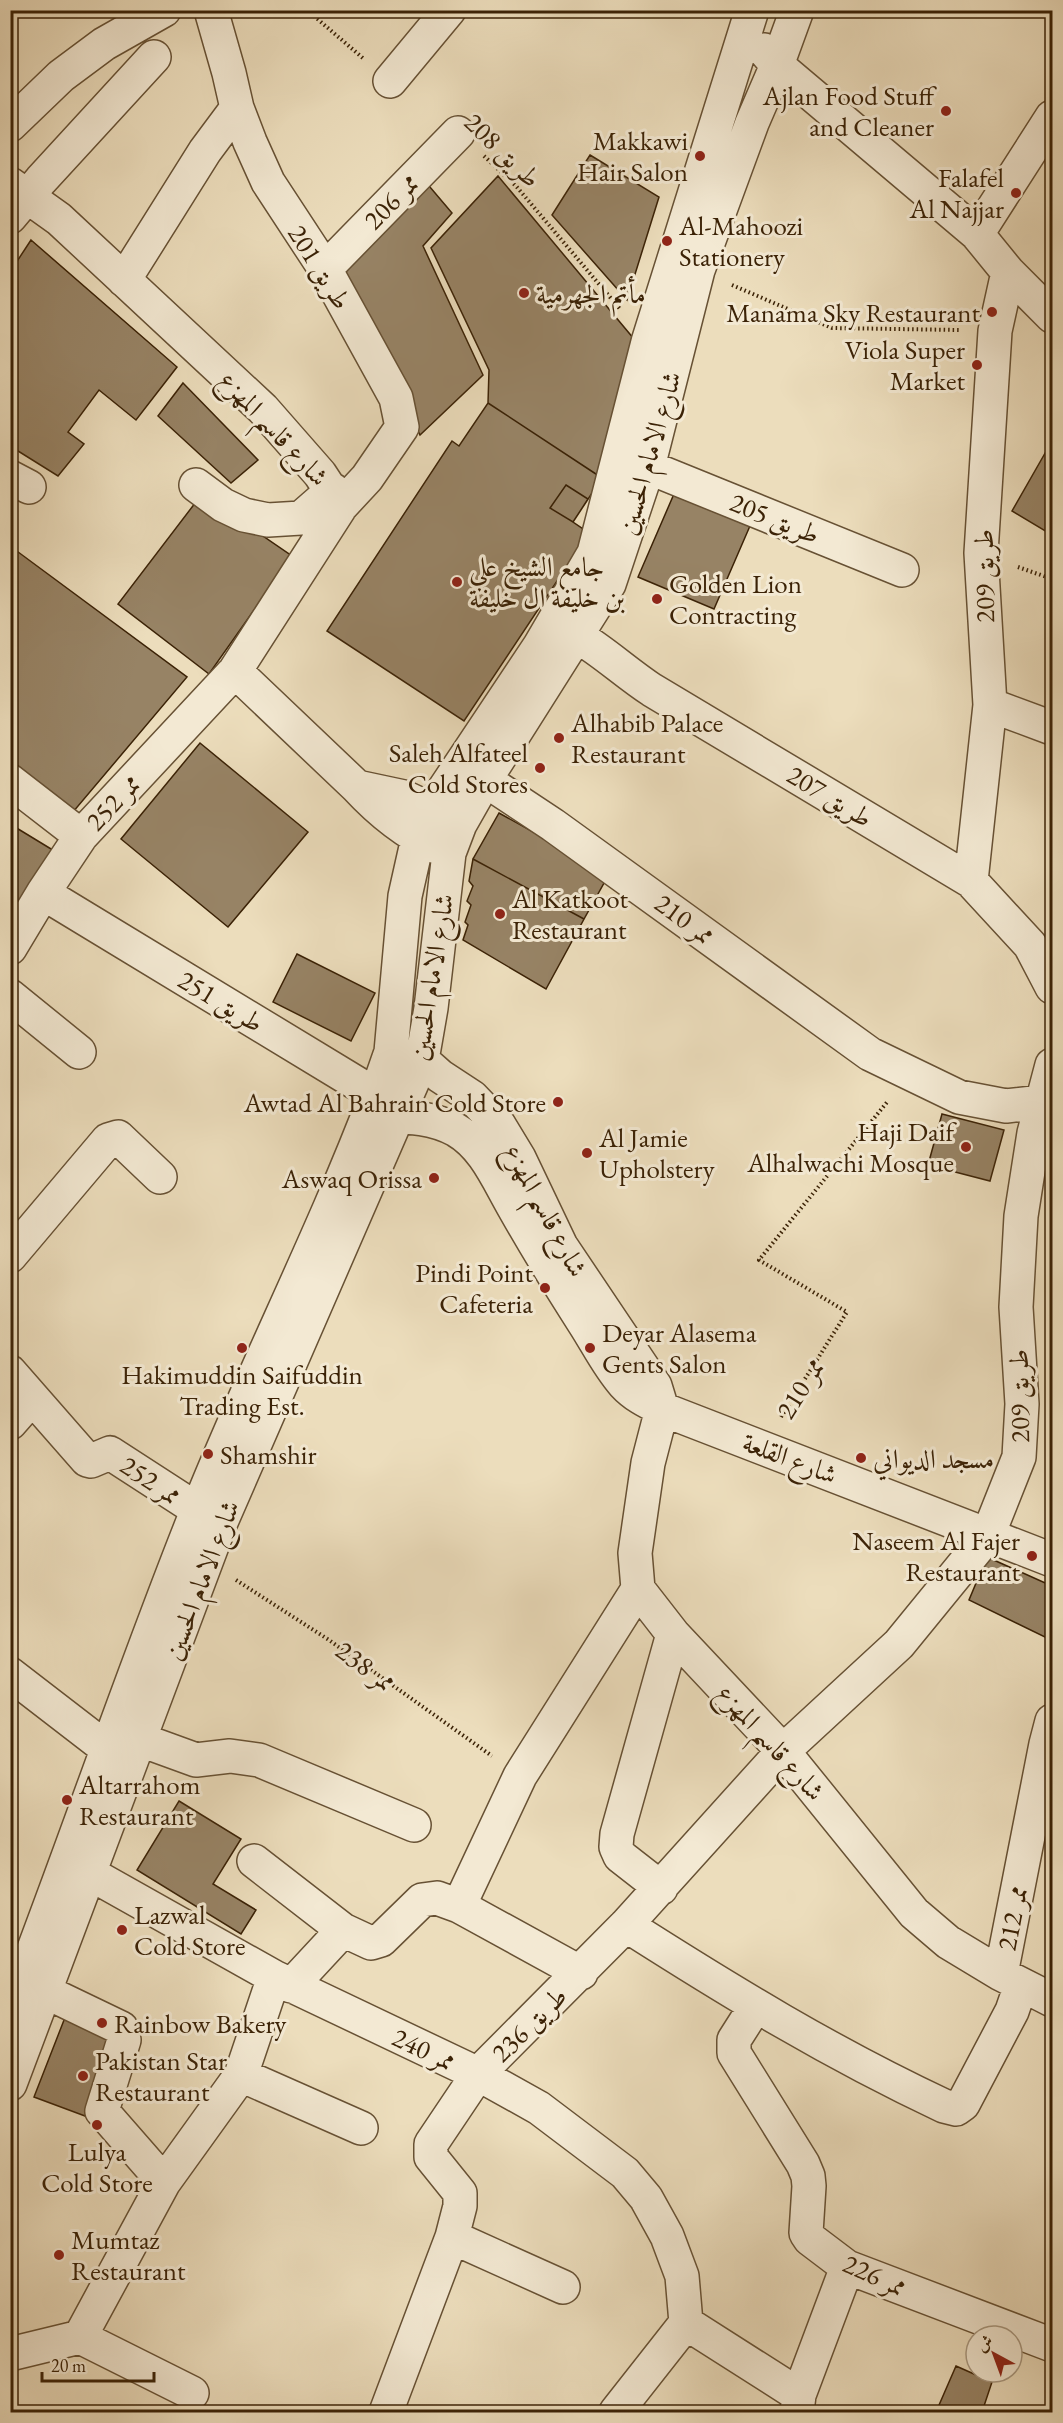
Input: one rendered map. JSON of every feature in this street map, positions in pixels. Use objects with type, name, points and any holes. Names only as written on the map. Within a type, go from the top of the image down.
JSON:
[{"type":"street","points":[[10,125],[61,76],[95,51],[164,10]]},
{"type":"street","name":"طريق 201","points":[[211,10],[237,108],[268,182],[325,269],[396,398],[402,427],[367,478],[337,498]]},
{"type":"street","points":[[390,81],[449,10]]},
{"type":"street","points":[[754,10],[758,35],[765,51],[777,65],[977,234],[1008,272],[1053,316]]},
{"type":"street","name":"شارع الامام الحسين","points":[[10,2084],[44,1991],[78,1868],[110,1765],[209,1516],[386,1108],[422,1060],[454,838],[472,772],[539,647],[594,553],[648,342],[754,10]]},
{"type":"street","name":"شارع الامام الحسين","points":[[386,1108],[405,896],[418,838],[431,809],[472,772],[578,636],[609,584],[648,467],[698,270],[752,123],[797,10]]},
{"type":"street","points":[[16,199],[41,180],[154,57]]},
{"type":"street","points":[[124,280],[205,151],[237,108]]},
{"type":"street","points":[[977,234],[1053,117]]},
{"type":"street","name":"ممر 206","points":[[325,269],[458,133]]},
{"type":"street","name":"شارع قاسم المهزع","points":[[16,199],[59,219],[263,409],[283,430],[337,498],[235,671]]},
{"type":"street","name":"طريق 209","points":[[971,881],[990,705],[981,554],[995,331],[1008,272]]},
{"type":"street","name":"طريق 205","points":[[648,467],[902,570]]},
{"type":"street","points":[[196,485],[223,505],[244,515],[268,520],[301,519],[337,498]]},
{"type":"street","name":"طريق 207","points":[[578,636],[596,647],[631,677],[971,881],[1030,945],[1053,987]]},
{"type":"street","points":[[235,671],[382,812],[418,838],[454,838]]},
{"type":"street","name":"ممر 252","points":[[10,948],[81,836],[235,671]]},
{"type":"street","points":[[990,705],[1053,728]]},
{"type":"street","name":"ممر 210","points":[[472,772],[630,880],[870,1054],[959,1097],[1006,1106],[1042,1102]]},
{"type":"street","points":[[10,781],[81,836]]},
{"type":"street","points":[[357,787],[404,797],[431,809],[454,838]]},
{"type":"street","name":"طريق 251","points":[[43,893],[386,1108]]},
{"type":"street","points":[[10,996],[79,1052]]},
{"type":"street","name":"شارع قاسم المهزع","points":[[391,1052],[422,1060],[440,1076],[472,1097],[499,1125],[519,1158],[561,1246],[655,1386],[662,1409]]},
{"type":"street","name":"طريق 209","points":[[783,1751],[899,1644],[988,1535],[1019,1457],[1022,1404],[1016,1307],[1018,1262],[1027,1173],[1042,1102],[1053,1065]]},
{"type":"street","name":"شارع قاسم المهزع","points":[[386,1108],[440,1122],[458,1131],[474,1144],[486,1159],[539,1253],[615,1371],[639,1397],[662,1409]]},
{"type":"street","points":[[10,1256],[108,1140],[118,1137],[160,1177]]},
{"type":"street","name":"ممر 252","points":[[10,1372],[87,1460],[91,1461],[110,1453],[209,1516]]},
{"type":"street","points":[[10,1423],[32,1398]]},
{"type":"street","points":[[459,1906],[520,1776],[638,1589],[635,1553],[648,1463],[662,1409]]},
{"type":"street","name":"شارع القلعة","points":[[662,1409],[1053,1560]]},
{"type":"street","name":"شارع الامام الحسين","points":[[110,1765],[141,1740],[195,1556]]},
{"type":"street","name":"شارع قاسم المهزع","points":[[638,1589],[673,1634],[783,1751],[914,1913],[948,1942],[1011,1979],[1053,2000]]},
{"type":"street","points":[[661,1888],[620,1856],[616,1847],[616,1834],[673,1634]]},
{"type":"street","points":[[10,1674],[110,1765]]},
{"type":"street","name":"ممر 212","points":[[1011,1979],[1046,1744],[1053,1721]]},
{"type":"street","points":[[141,1740],[196,1760],[230,1756],[259,1760],[414,1826]]},
{"type":"street","name":"طريق 236","points":[[386,2412],[452,2237],[460,2206],[460,2193],[431,2157],[431,2144],[478,2074],[581,1972],[661,1888],[783,1751]]},
{"type":"street","points":[[254,1861],[343,1930],[371,1943],[381,1940],[422,1900],[437,1898],[459,1906],[581,1972]]},
{"type":"street","name":"شارع الامام الحسين","points":[[10,2012],[78,1868]]},
{"type":"street","name":"ممر 240","points":[[78,1868],[283,1981],[478,2074],[539,2108],[625,2173],[646,2198],[667,2236],[682,2276],[686,2323]]},
{"type":"street","points":[[626,1925],[755,2007],[874,2073],[944,2106],[956,2109],[963,2104],[1012,2011],[1011,1979]]},
{"type":"street","points":[[80,2337],[164,2182],[241,2075],[283,1981],[343,1930]]},
{"type":"street","points":[[44,1991],[121,2028],[124,2040],[102,2110],[164,2182]]},
{"type":"street","name":"ممر 226","points":[[755,2007],[734,2040],[735,2053],[803,2164],[808,2176],[806,2233],[810,2239],[847,2267],[1053,2345]]},
{"type":"street","points":[[241,2075],[361,2128]]},
{"type":"street","points":[[452,2237],[563,2287]]},
{"type":"street","points":[[616,2412],[686,2323],[798,2404],[847,2267]]},
{"type":"street","points":[[10,2354],[80,2337],[192,2393]]},
{"type":"path","points":[[307,10],[390,81]]},
{"type":"path","name":"طريق 208","points":[[458,133],[516,186],[648,342]]},
{"type":"path","points":[[698,270],[832,328],[995,331]]},
{"type":"path","name":"ممر 210","points":[[763,1447],[847,1312],[759,1260],[909,1074]]},
{"type":"path","name":"ممر 238","points":[[195,1556],[329,1640],[520,1776]]},
{"type":"building","points":[[590,155],[659,197],[627,300],[552,215]]},
{"type":"building","name":"مأتم الجهرمية","points":[[498,176],[634,339],[602,478],[488,403],[489,370],[431,248]]},
{"type":"building","points":[[424,180],[452,213],[423,246],[483,375],[420,435],[337,267]]},
{"type":"building","points":[[31,240],[177,367],[136,420],[99,390],[68,432],[84,444],[58,476],[10,446],[10,272]]},
{"type":"building","points":[[183,383],[258,460],[231,483],[158,416]]},
{"type":"building","name":"جامع الشيخ علي بن خليفة ال خليفة","points":[[488,403],[602,478],[573,522],[589,533],[464,721],[327,631],[452,441],[459,446]]},
{"type":"building","points":[[1052,441],[1052,535],[1012,511]]},
{"type":"building","points":[[566,485],[588,499],[573,522],[550,508]]},
{"type":"building","points":[[677,487],[753,519],[714,609],[638,577]]},
{"type":"building","points":[[202,494],[292,556],[209,674],[118,604]]},
{"type":"building","points":[[10,546],[187,677],[73,812],[10,759]]},
{"type":"building","points":[[200,743],[308,832],[228,927],[121,839]]},
{"type":"building","points":[[499,813],[609,874],[584,919],[473,859]]},
{"type":"building","points":[[10,824],[61,855],[10,920]]},
{"type":"building","points":[[473,859],[584,919],[546,989],[463,940],[468,925],[465,922],[471,905],[467,901],[473,886],[469,881]]},
{"type":"building","points":[[297,954],[375,993],[351,1041],[273,1002]]},
{"type":"building","name":"Haji Daif Alhalwachi Mosque","points":[[942,1114],[1004,1130],[990,1181],[928,1165]]},
{"type":"building","points":[[987,1557],[1052,1586],[1052,1631],[1049,1639],[969,1600]]},
{"type":"building","points":[[179,1801],[241,1839],[213,1884],[256,1910],[241,1934],[137,1870]]},
{"type":"building","points":[[66,2015],[116,2034],[85,2116],[34,2097]]},
{"type":"building","points":[[956,2366],[964,2370],[964,2384],[991,2384],[982,2412],[936,2412]]},
{"type":"place","name":"Ajlan Food Stuff and Cleaner","points":[[946,111]]},
{"type":"place","name":"Makkawi Hair Salon","points":[[700,156]]},
{"type":"place","name":"Falafel Al Najjar","points":[[1016,193]]},
{"type":"place","name":"Al-Mahoozi Stationery","points":[[667,241]]},
{"type":"place","name":"مأتم الجهرمية","points":[[524,293]]},
{"type":"place","name":"Manama Sky Restaurant","points":[[992,312]]},
{"type":"place","name":"Viola Super Market","points":[[977,365]]},
{"type":"place","name":"جامع الشيخ علي بن خليفة ال خليفة","points":[[457,582]]},
{"type":"place","name":"Golden Lion Contracting","points":[[657,599]]},
{"type":"place","name":"Alhabib Palace Restaurant","points":[[559,738]]},
{"type":"place","name":"Saleh Alfateel Cold Stores","points":[[540,768]]},
{"type":"place","name":"Al Katkoot Restaurant","points":[[500,914]]},
{"type":"place","name":"Awtad Al Bahrain Cold Store","points":[[558,1102]]},
{"type":"place","name":"Haji Daif Alhalwachi Mosque","points":[[966,1147]]},
{"type":"place","name":"Al Jamie Upholstery","points":[[587,1153]]},
{"type":"place","name":"Aswaq Orissa","points":[[434,1178]]},
{"type":"place","name":"Pindi Point Cafeteria","points":[[545,1288]]},
{"type":"place","name":"Hakimuddin Saifuddin Trading Est.","points":[[242,1348]]},
{"type":"place","name":"Deyar Alasema Gents Salon","points":[[590,1348]]},
{"type":"place","name":"Shamshir","points":[[208,1454]]},
{"type":"place","name":"مسجد الديواني","points":[[861,1458]]},
{"type":"place","name":"Naseem Al Fajer Restaurant","points":[[1032,1556]]},
{"type":"place","name":"Altarrahom Restaurant","points":[[67,1800]]},
{"type":"place","name":"Lazwal Cold Store","points":[[122,1930]]},
{"type":"place","name":"Rainbow Bakery","points":[[102,2023]]},
{"type":"place","name":"Pakistan Star Restaurant","points":[[83,2076]]},
{"type":"place","name":"Lulya Cold Store","points":[[97,2125]]},
{"type":"place","name":"Mumtaz Restaurant","points":[[59,2255]]}]
